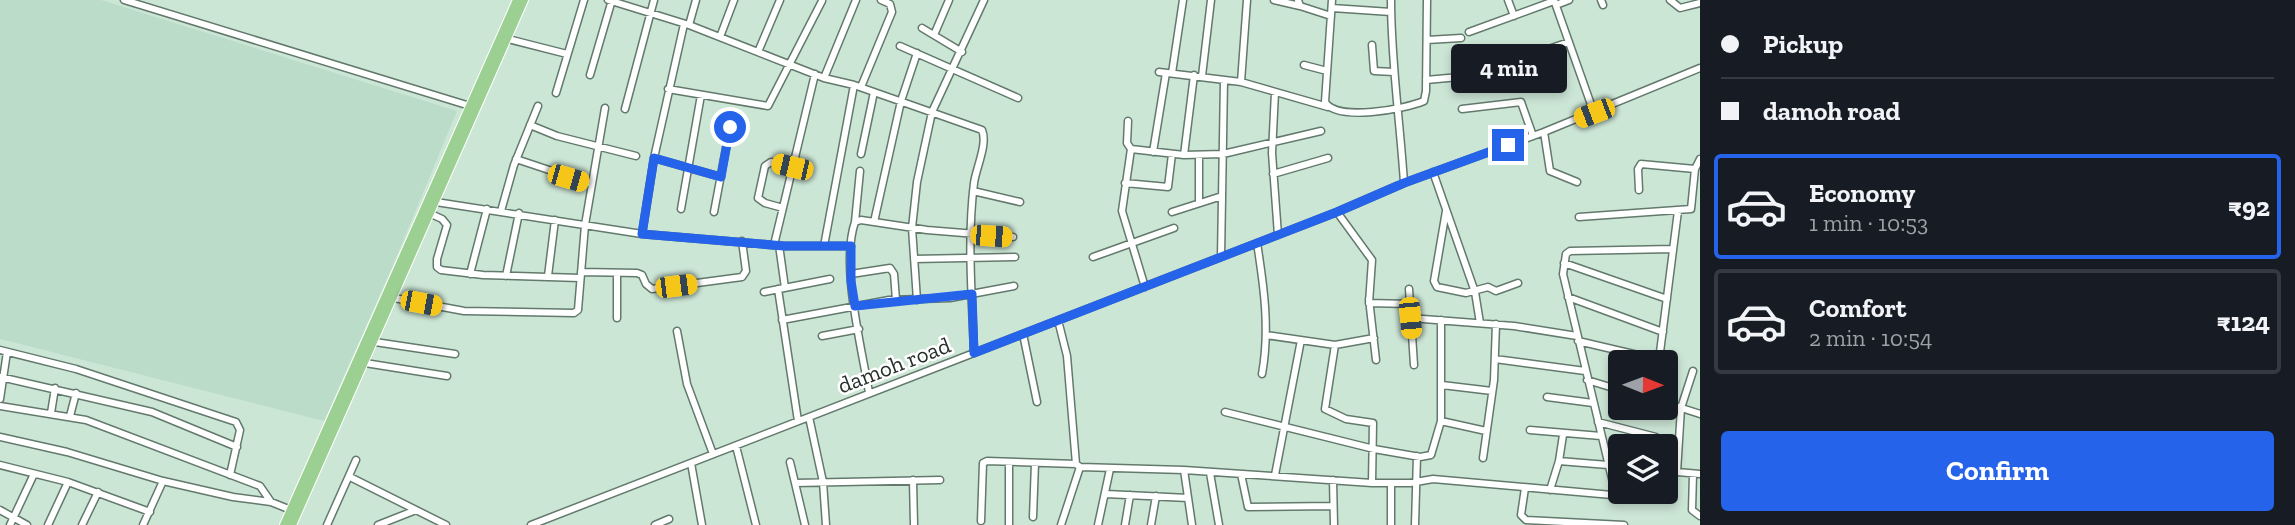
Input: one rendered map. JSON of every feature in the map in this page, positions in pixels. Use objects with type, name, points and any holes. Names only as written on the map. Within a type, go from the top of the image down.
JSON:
[{"type":"main road","points":[[284,525],[517,0]]},
{"type":"main road","points":[[292,525],[366,363],[524,0]]},
{"type":"street","points":[[124,0],[470,106]]},
{"type":"street","points":[[556,93],[584,0]]},
{"type":"street","points":[[590,75],[610,0],[686,24],[824,78],[901,101],[984,133],[973,191],[970,235],[974,353]]},
{"type":"street","points":[[625,109],[654,0]]},
{"type":"street","points":[[642,234],[668,89],[695,0]]},
{"type":"street","points":[[720,37],[734,0]]},
{"type":"street","points":[[758,52],[780,0]]},
{"type":"street","points":[[824,78],[856,0]]},
{"type":"street","points":[[824,246],[857,86],[892,12],[890,4],[881,0]]},
{"type":"street","points":[[933,35],[949,0]]},
{"type":"street","points":[[917,300],[912,228],[918,182],[933,112],[984,0]]},
{"type":"street","points":[[1153,152],[1166,73],[1183,0]]},
{"type":"street","points":[[1184,155],[1211,0]]},
{"type":"street","points":[[1241,82],[1247,0]]},
{"type":"street","points":[[1274,0],[1299,3],[1332,12],[1391,12]]},
{"type":"street","points":[[1328,107],[1325,102],[1332,0]]},
{"type":"street","points":[[1391,0],[1394,72],[1400,110],[1404,183]]},
{"type":"street","points":[[1166,73],[1241,82],[1328,107],[1356,112],[1400,110],[1423,101],[1426,80],[1427,0]]},
{"type":"street","points":[[1508,0],[1514,16]]},
{"type":"street","points":[[1469,32],[1554,2],[1569,0]]},
{"type":"street","points":[[1670,0],[1680,8],[1700,3]]},
{"type":"street","points":[[668,89],[768,106],[822,1]]},
{"type":"street","points":[[1554,2],[1594,113]]},
{"type":"street","points":[[922,28],[962,52]]},
{"type":"street","points":[[1427,40],[1461,38]]},
{"type":"street","points":[[508,39],[567,54]]},
{"type":"street","points":[[1426,80],[1470,76],[1569,42]]},
{"type":"street","points":[[1372,45],[1374,71],[1394,72]]},
{"type":"street","points":[[901,46],[1018,97]]},
{"type":"street","points":[[874,222],[901,101],[917,53]]},
{"type":"street","points":[[1304,65],[1327,71]]},
{"type":"street","name":"damoh road","points":[[531,525],[549,522],[713,454],[1337,212],[1404,183],[1594,113],[1700,68]]},
{"type":"street","points":[[798,421],[782,320],[776,245],[815,74]]},
{"type":"street","points":[[1221,257],[1224,79]]},
{"type":"street","points":[[861,154],[874,92]]},
{"type":"street","points":[[1275,92],[1272,142],[1278,235]]},
{"type":"street","points":[[681,209],[701,95]]},
{"type":"street","points":[[1462,109],[1521,102],[1534,136]]},
{"type":"street","points":[[501,211],[516,159],[538,106]]},
{"type":"street","points":[[394,298],[464,311],[574,313],[579,307],[584,225],[605,108]]},
{"type":"street","points":[[1128,121],[1126,144],[1130,149],[1184,155],[1223,154],[1321,131]]},
{"type":"street","points":[[530,125],[557,136],[636,156]]},
{"type":"street","points":[[714,212],[730,127]]},
{"type":"street","points":[[1544,132],[1550,172],[1577,182]]},
{"type":"street","points":[[1130,149],[1122,211],[1144,287]]},
{"type":"street","points":[[1125,183],[1168,187],[1172,154]]},
{"type":"street","points":[[1199,155],[1199,203]]},
{"type":"street","points":[[654,158],[721,177]]},
{"type":"street","points":[[1273,174],[1328,158]]},
{"type":"street","points":[[516,159],[591,184]]},
{"type":"street","points":[[1579,217],[1688,211],[1692,207],[1695,169],[1700,159]]},
{"type":"street","points":[[783,208],[758,198],[765,166],[771,162],[792,167]]},
{"type":"street","points":[[1639,190],[1637,169],[1641,164],[1695,169]]},
{"type":"street","points":[[860,171],[851,246],[851,274],[870,393]]},
{"type":"street","points":[[1433,172],[1475,292],[1480,323]]},
{"type":"street","points":[[973,191],[1020,202]]},
{"type":"street","points":[[1172,212],[1222,196]]},
{"type":"street","points":[[436,202],[642,234],[776,245],[851,246]]},
{"type":"street","points":[[470,274],[487,209]]},
{"type":"street","points":[[1446,211],[1434,285],[1437,288],[1475,292],[1488,287],[1496,291],[1518,283]]},
{"type":"street","points":[[1410,318],[1496,324],[1577,338],[1655,361],[1660,358],[1678,211]]},
{"type":"street","points":[[1337,212],[1372,260],[1369,303]]},
{"type":"street","points":[[506,276],[519,213]]},
{"type":"street","points":[[431,214],[442,219],[447,225],[437,267],[470,274],[548,276],[617,272],[642,275],[652,289],[742,277],[746,271],[742,241]]},
{"type":"street","points":[[548,276],[555,220]]},
{"type":"street","points":[[855,222],[858,220],[970,235],[1013,237]]},
{"type":"street","points":[[1093,257],[1174,228]]},
{"type":"street","points":[[1257,243],[1264,287],[1266,335],[1262,374]]},
{"type":"street","points":[[1559,461],[1608,465],[1567,297],[1563,274],[1566,254],[1570,251],[1673,249]]},
{"type":"street","points":[[914,259],[1014,257]]},
{"type":"street","points":[[1564,263],[1667,299]]},
{"type":"street","points":[[851,274],[890,268],[894,274],[896,300]]},
{"type":"street","points":[[617,272],[617,318]]},
{"type":"street","points":[[764,292],[830,279]]},
{"type":"street","points":[[782,320],[855,306],[972,294],[1014,286]]},
{"type":"street","points":[[1367,286],[1376,360]]},
{"type":"street","points":[[1409,289],[1415,365]]},
{"type":"street","points":[[1567,297],[1663,332]]},
{"type":"street","points":[[1369,303],[1409,304]]},
{"type":"street","points":[[1058,320],[1067,356],[1078,466],[1061,525]]},
{"type":"street","points":[[1225,412],[1374,449],[1417,456],[1431,454],[1441,421],[1441,320]]},
{"type":"street","points":[[1483,458],[1492,391],[1496,324]]},
{"type":"street","points":[[822,336],[859,329]]},
{"type":"street","points":[[677,331],[687,384],[713,454]]},
{"type":"street","points":[[1023,334],[1037,401]]},
{"type":"street","points":[[1266,335],[1335,345],[1374,338]]},
{"type":"street","points":[[1275,475],[1301,340]]},
{"type":"street","points":[[375,342],[455,354]]},
{"type":"street","points":[[1335,345],[1325,409],[1346,419],[1373,423],[1372,483]]},
{"type":"street","points":[[0,399],[4,351],[76,369],[236,422],[240,430],[230,475]]},
{"type":"street","points":[[1494,359],[1585,371]]},
{"type":"street","points":[[366,363],[447,376]]},
{"type":"street","points":[[1678,456],[1681,408],[1693,371]]},
{"type":"street","points":[[2,377],[152,412],[237,447]]},
{"type":"street","points":[[1587,380],[1608,386]]},
{"type":"street","points":[[1442,385],[1492,391]]},
{"type":"street","points":[[51,413],[55,388]]},
{"type":"street","points":[[70,416],[76,393]]},
{"type":"street","points":[[1547,397],[1593,403]]},
{"type":"street","points":[[0,406],[70,416],[191,458],[260,486],[271,502]]},
{"type":"street","points":[[1678,407],[1700,414]]},
{"type":"street","points":[[809,417],[823,482],[825,525]]},
{"type":"street","points":[[1441,421],[1486,431]]},
{"type":"street","points":[[1598,422],[1644,434]]},
{"type":"street","points":[[1530,430],[1563,435],[1601,436]]},
{"type":"street","points":[[1550,490],[1563,435]]},
{"type":"street","points":[[0,437],[67,452],[163,481],[233,497],[271,502],[291,510]]},
{"type":"street","points":[[736,446],[753,506],[755,525]]},
{"type":"street","points":[[1415,525],[1417,456]]},
{"type":"street","points":[[327,525],[356,460]]},
{"type":"street","points":[[981,521],[981,466],[987,461],[1275,475],[1372,483],[1433,479],[1608,495]]},
{"type":"street","points":[[790,462],[805,525]]},
{"type":"street","points":[[1009,462],[1009,525]]},
{"type":"street","points":[[691,463],[702,525]]},
{"type":"street","points":[[1033,517],[1035,463]]},
{"type":"street","points":[[1,467],[68,482],[150,512]]},
{"type":"street","points":[[1098,525],[1110,469]]},
{"type":"street","points":[[1184,470],[1192,525]]},
{"type":"street","points":[[1678,472],[1697,474],[1692,510],[1700,516]]},
{"type":"street","points":[[1210,473],[1219,525]]},
{"type":"street","points":[[10,525],[34,474]]},
{"type":"street","points":[[1241,474],[1248,507],[1333,506]]},
{"type":"street","points":[[350,477],[446,525]]},
{"type":"street","points":[[913,480],[914,525]]},
{"type":"street","points":[[795,483],[940,480]]},
{"type":"street","points":[[1333,480],[1334,525]]},
{"type":"street","points":[[144,525],[163,481]]},
{"type":"street","points":[[48,525],[68,482]]},
{"type":"street","points":[[1391,483],[1391,525]]},
{"type":"street","points":[[1525,488],[1523,518],[1550,523],[1623,525]]},
{"type":"street","points":[[82,525],[98,492]]},
{"type":"street","points":[[1106,494],[1188,498]]},
{"type":"street","points":[[1125,525],[1130,495]]},
{"type":"street","points":[[1151,525],[1156,496]]},
{"type":"street","points":[[0,510],[27,525]]},
{"type":"street","points":[[378,525],[415,510]]},
{"type":"street","points":[[655,525],[669,519]]},
{"type":"shaded area","points":[[0,0],[101,0],[457,111],[324,421],[0,339]]},
{"type":"route","points":[[730,127],[721,177],[654,158],[642,234],[784,246],[851,246],[851,281],[855,306],[889,300],[932,300],[972,294],[974,353],[1337,212],[1404,183],[1508,145]]}]
